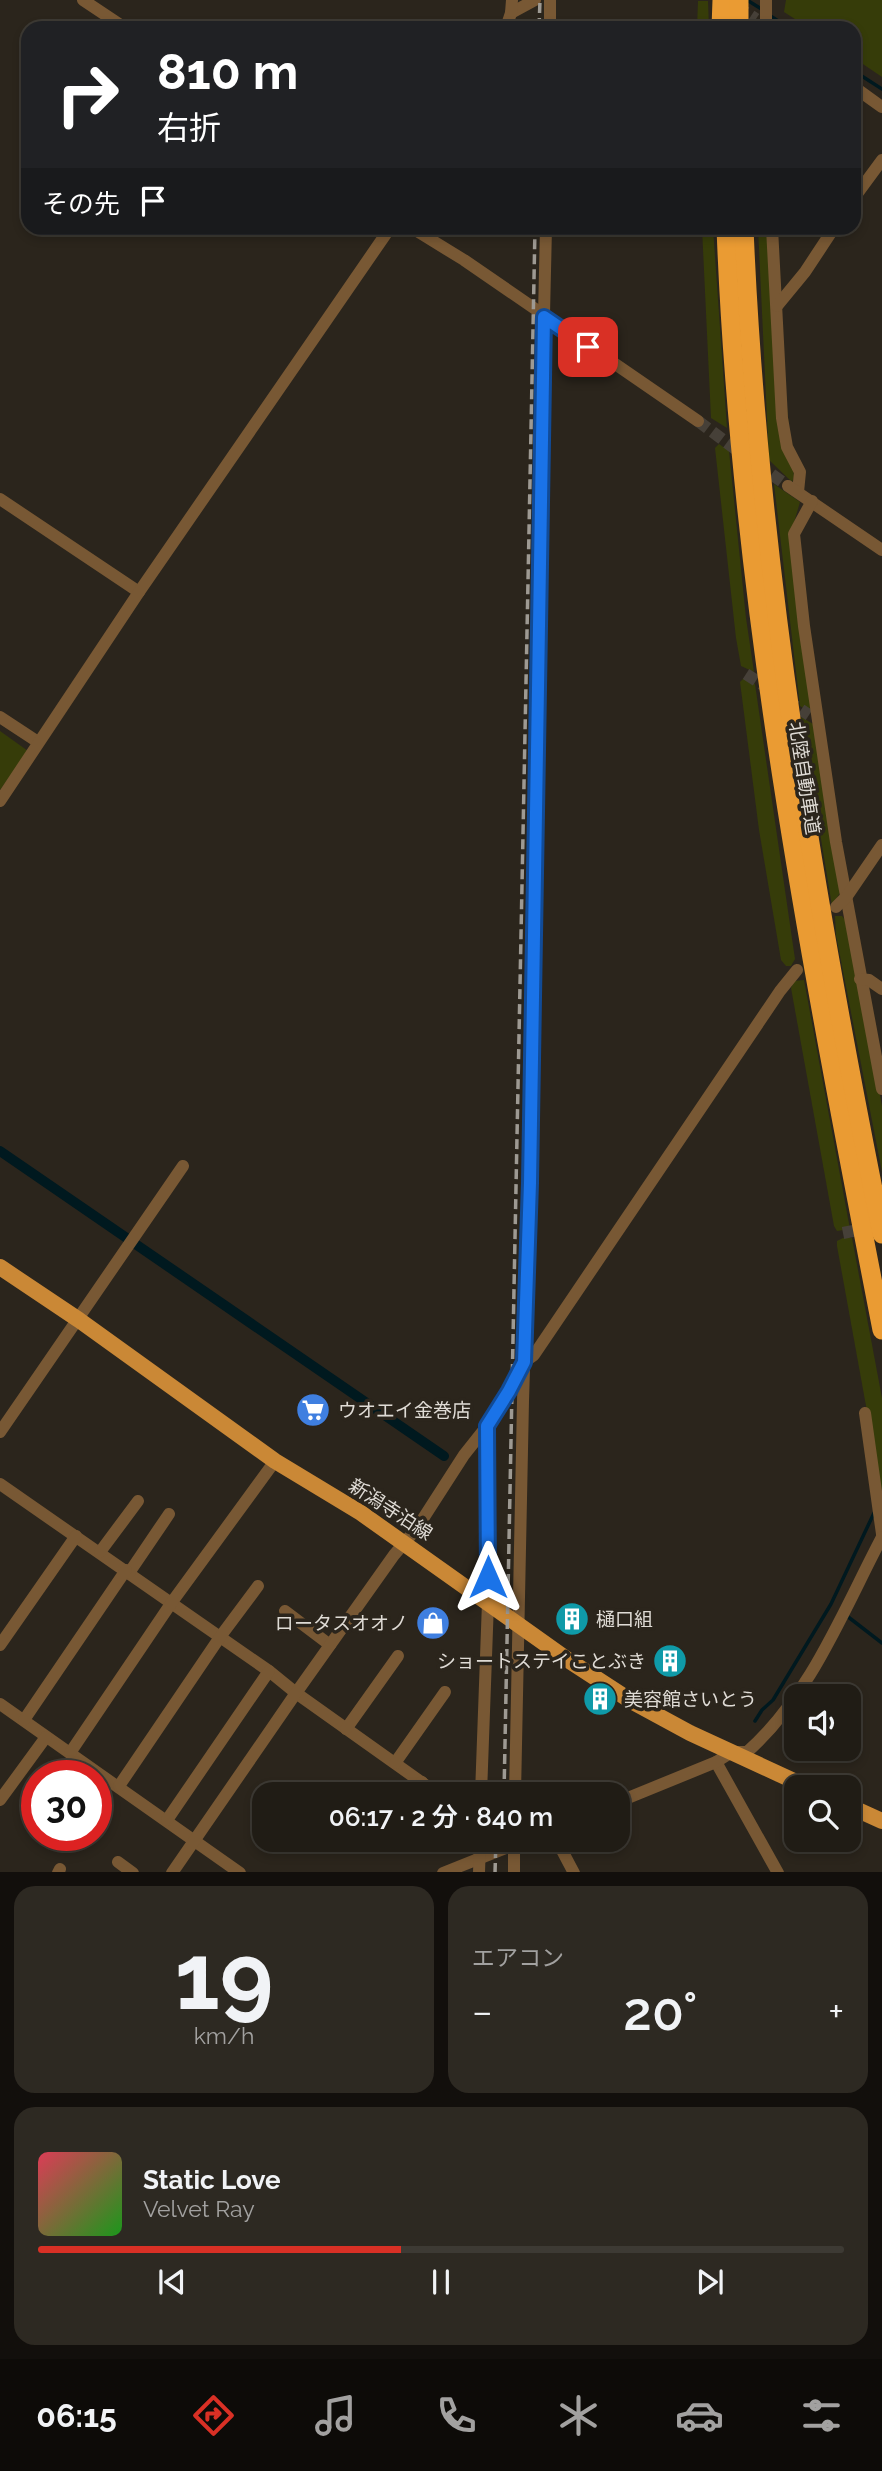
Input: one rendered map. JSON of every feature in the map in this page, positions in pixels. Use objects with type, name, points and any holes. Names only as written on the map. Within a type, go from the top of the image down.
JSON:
[{"type":"highway","points":[[722,0],[722,21]]},
{"type":"highway","points":[[739,0],[755,21]]},
{"type":"highway","name":"北陸自動車道","points":[[726,235],[742,466],[766,667],[812,962],[882,1330]]},
{"type":"highway","name":"北陸自動車道","points":[[744,235],[751,360],[782,663],[830,962],[882,1234]]},
{"type":"main road","name":"新潟寺泊線","points":[[0,1267],[79,1320],[275,1461],[406,1543],[631,1701],[784,1776]]},
{"type":"main road","points":[[861,1811],[882,1821]]},
{"type":"street","points":[[83,0],[114,21]]},
{"type":"street","points":[[512,7],[535,0]]},
{"type":"street","points":[[550,0],[550,21]]},
{"type":"street","points":[[760,21],[766,0]]},
{"type":"street","points":[[861,92],[882,107]]},
{"type":"street","points":[[861,188],[882,160]]},
{"type":"street","points":[[0,800],[139,592],[385,235]]},
{"type":"street","points":[[423,235],[698,421]]},
{"type":"street","points":[[515,1782],[530,1183],[546,235]]},
{"type":"street","points":[[772,235],[782,418],[787,447],[800,472],[793,489],[882,550]]},
{"type":"street","points":[[777,306],[829,235]]},
{"type":"street","points":[[0,499],[139,592]]},
{"type":"street","points":[[812,501],[794,534],[804,626],[836,842],[882,1089]]},
{"type":"street","points":[[0,717],[38,742]]},
{"type":"street","points":[[836,906],[847,896],[882,845]]},
{"type":"street","points":[[172,1872],[394,1555],[406,1543],[464,1454],[487,1426],[524,1362],[534,1355],[780,991],[797,970]]},
{"type":"street","points":[[860,979],[869,980],[882,989]]},
{"type":"street","points":[[0,1432],[183,1166]]},
{"type":"street","points":[[630,1797],[716,1762],[732,1752],[747,1752],[783,1714],[809,1678],[882,1535],[865,1413]]},
{"type":"street","points":[[481,1782],[488,1602],[487,1426]]},
{"type":"street","points":[[69,1754],[172,1602],[275,1461]]},
{"type":"street","points":[[0,1484],[172,1602],[422,1782]]},
{"type":"street","points":[[100,1552],[138,1502]]},
{"type":"street","points":[[24,1720],[169,1514]]},
{"type":"street","points":[[0,1645],[76,1536]]},
{"type":"street","points":[[119,1786],[258,1586]]},
{"type":"street","points":[[285,1611],[330,1645]]},
{"type":"street","points":[[346,1729],[398,1656]]},
{"type":"street","points":[[167,1820],[269,1671]]},
{"type":"street","points":[[394,1763],[445,1692]]},
{"type":"street","points":[[0,1704],[240,1872]]},
{"type":"street","points":[[0,1800],[46,1737]]},
{"type":"street","points":[[716,1762],[778,1872]]},
{"type":"street","points":[[479,1852],[479,1872]]},
{"type":"street","points":[[443,1872],[492,1852]]},
{"type":"street","points":[[514,1852],[514,1872]]},
{"type":"street","points":[[563,1852],[574,1872]]},
{"type":"street","points":[[118,1862],[133,1872]]},
{"type":"green space","points":[[786,0],[882,0],[882,77],[861,63],[861,21],[798,21],[784,12]]},
{"type":"green space","points":[[698,1],[708,1],[709,21],[697,21]]},
{"type":"green space","points":[[702,235],[713,235],[727,428],[711,418]]},
{"type":"green space","points":[[758,235],[770,235],[794,477],[792,482],[769,460]]},
{"type":"green space","points":[[719,444],[729,451],[754,672],[741,666],[736,638],[715,448]]},
{"type":"green space","points":[[774,484],[800,502],[791,533],[815,715],[800,706]]},
{"type":"green space","points":[[745,677],[755,684],[795,959],[791,966],[786,966],[781,960],[759,830],[740,682]]},
{"type":"green space","points":[[801,717],[815,725],[841,891],[832,906]]},
{"type":"green space","points":[[0,731],[28,751],[0,790]]},
{"type":"green space","points":[[835,916],[842,916],[849,925],[882,1106],[882,1172],[836,935]]},
{"type":"green space","points":[[804,980],[850,1229],[837,1231],[834,1226],[791,988],[794,981]]},
{"type":"green space","points":[[852,1238],[882,1398],[882,1494],[837,1246],[837,1241]]},
{"type":"waterway","points":[[747,0],[763,10]]},
{"type":"waterway","points":[[769,15],[778,21]]},
{"type":"waterway","points":[[861,76],[882,89]]},
{"type":"waterway","points":[[0,1151],[444,1456]]},
{"type":"waterway","points":[[755,1721],[773,1700],[831,1604],[874,1513]]},
{"type":"waterway","points":[[847,1616],[882,1643]]},
{"type":"tunnel","points":[[736,6],[756,19]]},
{"type":"tunnel","points":[[698,421],[742,454]]},
{"type":"tunnel","points":[[757,464],[788,486]]},
{"type":"tunnel","points":[[746,674],[771,690]]},
{"type":"tunnel","points":[[786,700],[809,715]]},
{"type":"tunnel","points":[[843,1233],[868,1228]]},
{"type":"railway","points":[[539,21],[540,0]]},
{"type":"railway","points":[[504,1782],[535,235]]},
{"type":"railway","points":[[495,1872],[496,1852]]},
{"type":"place","name":"ウオエイ金巻店","points":[[313,1410]]},
{"type":"place","name":"樋口組","points":[[572,1619]]},
{"type":"place","name":"ロータスオオノ","points":[[433,1623]]},
{"type":"place","name":"ショートステイことぶき","points":[[670,1661]]},
{"type":"place","name":"美容館さいとう","points":[[600,1699]]},
{"type":"route","points":[[488,1577],[487,1426],[524,1362],[530,1183],[544,317],[588,347]]}]
